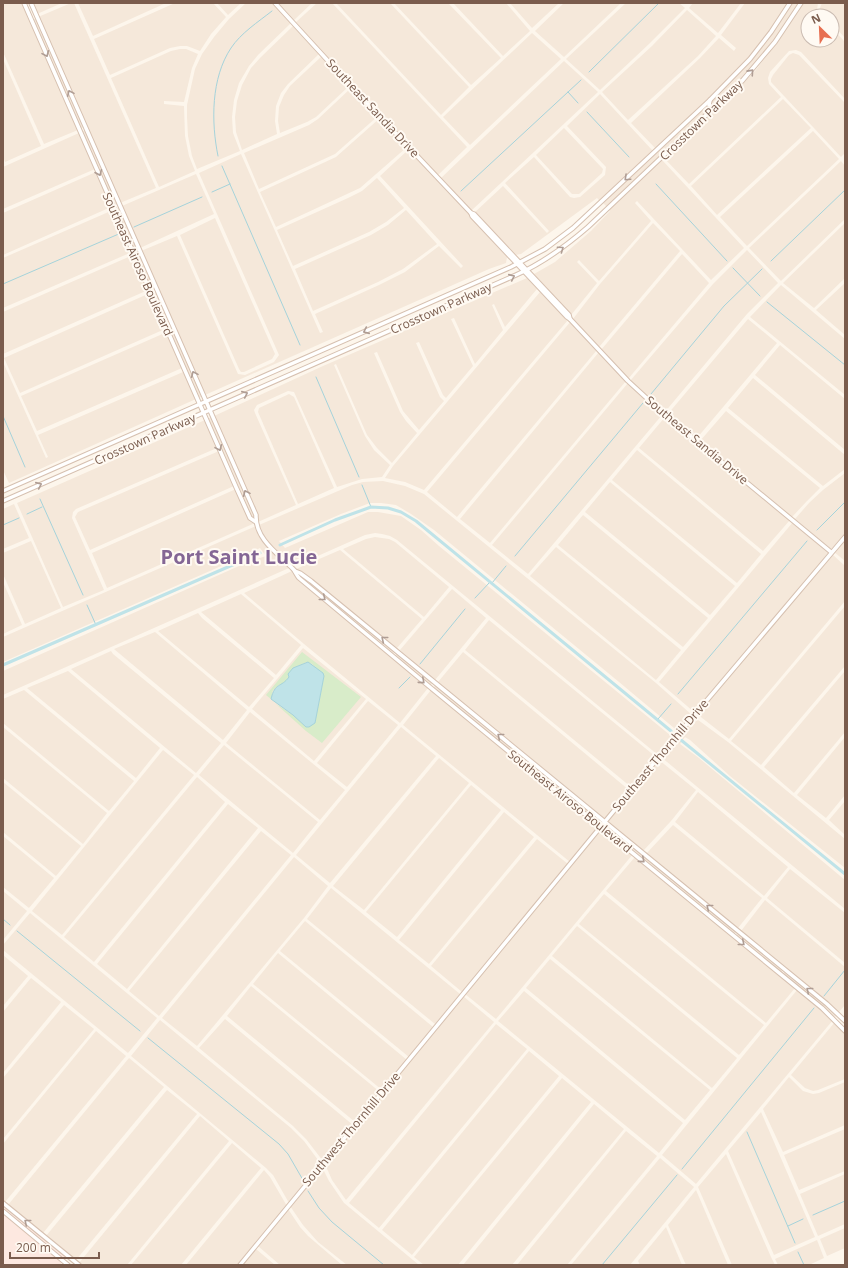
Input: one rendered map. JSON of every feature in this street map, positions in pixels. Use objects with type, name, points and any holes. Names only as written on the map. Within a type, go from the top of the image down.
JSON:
[{"type":"main road","name":"Southeast Airoso Boulevard","points":[[24,3],[250,518],[256,522]]},
{"type":"main road","name":"Southeast Airoso Boulevard","points":[[30,3],[256,515],[256,522],[266,542],[275,553],[295,571],[299,578],[822,1008],[845,1031]]},
{"type":"main road","name":"Southeast Sandia Drive","points":[[275,3],[471,213],[472,216],[526,271],[567,318],[570,319],[628,381],[650,402],[831,552]]},
{"type":"main road","name":"Crosstown Parkway","points":[[3,491],[519,264],[545,249],[576,225],[710,100],[750,59],[771,32],[790,3]]},
{"type":"main road","name":"Crosstown Parkway","points":[[3,501],[526,271],[556,253],[581,233],[742,81],[764,57],[780,36],[801,3]]},
{"type":"main road","points":[[710,100],[709,105],[714,109]]},
{"type":"main road","name":"Southeast Thornhill Drive","points":[[463,994],[601,826],[845,537]]},
{"type":"main road","name":"Southeast Airoso Boulevard","points":[[295,571],[300,572],[350,612],[827,1004],[845,1021]]},
{"type":"main road","points":[[781,975],[785,970]]},
{"type":"main road","name":"Southwest Thornhill Drive","points":[[240,1265],[463,994]]},
{"type":"main road","points":[[3,1203],[79,1265]]},
{"type":"main road","points":[[3,1211],[68,1265]]},
{"type":"shaded area","points":[[3,3],[22,3],[78,130],[44,144],[3,52]]},
{"type":"shaded area","points":[[32,3],[62,3],[37,14]]},
{"type":"shaded area","points":[[74,3],[156,188],[120,203],[38,17]]},
{"type":"shaded area","points":[[78,3],[166,3],[93,36]]},
{"type":"shaded area","points":[[175,3],[213,3],[226,17],[211,34],[200,51],[187,46],[170,48],[110,75],[94,39]]},
{"type":"shaded area","points":[[217,3],[241,3],[228,15]]},
{"type":"shaded area","points":[[246,3],[273,3],[291,23],[258,55],[249,66],[239,83],[234,100],[232,117],[233,133],[240,151],[197,169],[192,156],[188,136],[187,117],[187,105],[195,69],[202,54],[214,37],[229,19]]},
{"type":"shaded area","points":[[278,3],[312,3],[293,21]]},
{"type":"shaded area","points":[[317,3],[332,3],[467,147],[438,175],[295,23]]},
{"type":"shaded area","points":[[336,3],[390,3],[469,87],[441,115]]},
{"type":"shaded area","points":[[394,3],[448,3],[501,58],[471,85]]},
{"type":"shaded area","points":[[453,3],[506,3],[530,31],[503,56]]},
{"type":"shaded area","points":[[510,3],[559,3],[532,28]]},
{"type":"shaded area","points":[[564,3],[621,3],[564,57],[535,31]]},
{"type":"shaded area","points":[[626,3],[679,3],[685,8],[600,90],[566,59]]},
{"type":"shaded area","points":[[693,3],[741,3],[718,33],[689,8]]},
{"type":"shaded area","points":[[745,3],[788,3],[770,31],[742,66],[656,149],[631,123],[719,38],[734,51],[736,48],[721,35]]},
{"type":"shaded area","points":[[792,3],[799,3],[767,51],[735,86],[713,107],[711,105],[711,101],[744,69],[772,33]]},
{"type":"shaded area","points":[[803,3],[818,3],[817,8],[800,8],[800,48],[840,48],[840,37],[845,42],[845,99],[801,52],[796,50],[789,51],[770,72],[768,78],[769,84],[781,97],[689,184],[664,158],[715,111],[755,71],[781,37]]},
{"type":"shaded area","points":[[822,3],[845,3],[845,38],[840,33],[840,8],[820,8]]},
{"type":"shaded area","points":[[687,10],[716,36],[698,56],[628,120],[602,92],[652,46]]},
{"type":"shaded area","points":[[36,18],[84,127],[81,128],[33,20]]},
{"type":"shaded area","points":[[293,26],[319,54],[288,84],[281,93],[276,106],[275,121],[277,134],[242,150],[236,132],[235,117],[237,101],[242,85],[251,68]]},
{"type":"shaded area","points":[[532,33],[561,59],[470,145],[443,117]]},
{"type":"shaded area","points":[[186,49],[198,54],[192,68],[184,102],[164,101],[164,104],[184,106],[185,136],[189,156],[195,171],[159,187],[111,78],[171,51]]},
{"type":"shaded area","points":[[793,53],[799,55],[845,103],[845,153],[841,157],[771,82],[773,75],[789,55]]},
{"type":"shaded area","points":[[322,56],[349,86],[316,117],[280,133],[278,121],[279,107],[284,95],[290,86]]},
{"type":"shaded area","points":[[3,59],[41,146],[5,162],[3,156]]},
{"type":"shaded area","points":[[564,61],[598,92],[471,211],[441,178]]},
{"type":"shaded area","points":[[351,88],[378,116],[335,154],[259,189],[244,153],[309,125],[318,119]]},
{"type":"shaded area","points":[[600,94],[653,151],[600,201],[597,198],[521,254],[515,255],[474,213],[503,186],[547,233],[549,231],[505,183],[534,157],[570,197],[580,197],[605,175],[606,167],[567,126]]},
{"type":"shaded area","points":[[783,99],[811,128],[717,215],[691,186]]},
{"type":"shaded area","points":[[708,105],[711,110],[607,207],[603,203]]},
{"type":"shaded area","points":[[380,118],[407,147],[360,188],[276,227],[260,192],[336,157]]},
{"type":"shaded area","points":[[564,128],[603,169],[602,173],[579,194],[572,194],[536,155]]},
{"type":"shaded area","points":[[85,130],[117,204],[114,206],[82,132]]},
{"type":"shaded area","points":[[813,131],[839,159],[747,246],[720,217]]},
{"type":"shaded area","points":[[79,133],[95,169],[3,209],[3,167]]},
{"type":"shaded area","points":[[409,149],[469,213],[471,218],[507,257],[506,263],[489,269],[205,395],[141,251],[177,236],[238,374],[245,375],[274,362],[279,355],[199,173],[241,154],[320,333],[323,332],[315,314],[405,272],[439,246],[461,268],[463,266],[380,176]]},
{"type":"shaded area","points":[[662,160],[744,248],[711,280],[637,201],[635,203],[651,221],[599,281],[579,260],[577,262],[597,283],[571,315],[534,274],[555,262],[591,231],[610,211],[609,210]]},
{"type":"shaded area","points":[[841,161],[845,166],[845,219],[781,281],[749,248]]},
{"type":"shaded area","points":[[96,172],[111,207],[3,255],[3,213]]},
{"type":"shaded area","points":[[196,174],[214,214],[140,248],[122,206]]},
{"type":"shaded area","points":[[377,178],[404,208],[386,222],[369,232],[293,266],[277,230],[362,191]]},
{"type":"shaded area","points":[[119,207],[154,288],[151,289],[116,209]]},
{"type":"shaded area","points":[[113,210],[132,252],[3,308],[3,258]]},
{"type":"shaded area","points":[[406,210],[437,244],[403,269],[378,282],[313,311],[295,269],[371,235],[388,225]]},
{"type":"shaded area","points":[[215,218],[275,354],[272,359],[244,372],[241,372],[239,369],[180,235]]},
{"type":"shaded area","points":[[653,223],[680,251],[599,347],[573,319],[600,284]]},
{"type":"shaded area","points":[[845,223],[845,278],[814,308],[783,283]]},
{"type":"shaded area","points":[[747,250],[778,283],[747,314],[664,413],[630,381],[713,284]]},
{"type":"shaded area","points":[[682,254],[709,283],[628,379],[601,350]]},
{"type":"shaded area","points":[[133,255],[148,290],[3,354],[3,312]]},
{"type":"shaded area","points":[[527,278],[537,289],[505,327],[494,304],[492,305],[503,330],[475,364],[454,318],[451,319],[473,366],[446,398],[443,395],[419,342],[416,343],[440,397],[444,401],[419,430],[403,411],[377,352],[374,353],[400,412],[417,433],[392,463],[367,435],[336,364],[334,365],[365,436],[374,450],[390,465],[382,477],[362,479],[337,487],[294,392],[288,391],[257,405],[254,410],[255,413],[296,505],[258,522],[214,416],[323,366]]},
{"type":"shaded area","points":[[845,283],[845,335],[816,310]]},
{"type":"shaded area","points":[[781,285],[845,339],[845,395],[750,317]]},
{"type":"shaded area","points":[[156,291],[202,396],[199,398],[153,292]]},
{"type":"shaded area","points":[[540,292],[568,320],[424,490],[405,482],[385,478],[393,466]]},
{"type":"shaded area","points":[[150,293],[165,329],[20,393],[4,358]]},
{"type":"shaded area","points":[[748,319],[777,343],[697,438],[667,415]]},
{"type":"shaded area","points":[[571,321],[597,350],[457,517],[427,492]]},
{"type":"shaded area","points":[[167,332],[182,368],[37,431],[21,396]]},
{"type":"shaded area","points":[[780,345],[845,399],[845,450],[755,375]]},
{"type":"shaded area","points":[[599,352],[626,381],[490,543],[460,519]]},
{"type":"shaded area","points":[[3,362],[46,458],[48,457],[38,435],[183,372],[196,399],[9,483],[3,470]]},
{"type":"shaded area","points":[[753,378],[845,455],[845,469],[823,486],[728,408]]},
{"type":"shaded area","points":[[628,383],[662,415],[528,574],[492,545]]},
{"type":"shaded area","points":[[289,394],[294,397],[334,488],[298,504],[258,412],[259,408]]},
{"type":"shaded area","points":[[726,411],[820,488],[792,517],[700,441]]},
{"type":"shaded area","points":[[211,417],[254,516],[254,519],[208,419]]},
{"type":"shaded area","points":[[665,417],[790,520],[763,551],[639,448]]},
{"type":"shaded area","points":[[205,420],[217,448],[76,509],[73,512],[72,518],[104,590],[63,607],[17,503]]},
{"type":"shaded area","points":[[637,450],[761,554],[737,583],[612,480]]},
{"type":"shaded area","points":[[219,451],[234,486],[90,550],[75,517],[78,512]]},
{"type":"shaded area","points":[[845,473],[845,534],[831,549],[795,519],[823,490]]},
{"type":"shaded area","points":[[383,481],[405,486],[424,494],[656,683],[692,715],[658,755],[397,540],[390,536],[375,533],[365,535],[293,567],[276,552],[267,541],[259,525],[352,485],[363,482]],"holes":[[[370,503],[396,505],[434,530],[619,682],[674,728],[675,731],[670,735],[421,530],[401,516],[378,512],[368,512],[285,548],[279,541]]]},
{"type":"shaded area","points":[[610,482],[735,586],[710,615],[585,512]]},
{"type":"shaded area","points":[[236,489],[255,523],[107,588],[92,553]]},
{"type":"shaded area","points":[[14,504],[29,538],[3,549],[3,509]]},
{"type":"shaded area","points":[[583,515],[708,618],[683,647],[558,545]]},
{"type":"shaded area","points":[[793,522],[829,552],[694,712],[659,682]]},
{"type":"shaded area","points":[[256,526],[265,543],[289,568],[3,695],[3,671],[248,562],[266,556],[260,548],[3,662],[3,637]]},
{"type":"shaded area","points":[[375,537],[389,539],[395,542],[449,587],[424,617],[343,549],[366,539]]},
{"type":"shaded area","points":[[845,539],[845,561],[834,552]]},
{"type":"shaded area","points":[[31,541],[61,608],[25,624],[3,574],[3,553]]},
{"type":"shaded area","points":[[556,547],[681,650],[656,680],[530,576]]},
{"type":"shaded area","points":[[340,550],[422,619],[397,648],[301,571],[296,569]]},
{"type":"shaded area","points":[[832,554],[845,566],[845,601],[729,739],[697,714]]},
{"type":"shaded area","points":[[292,571],[298,580],[428,688],[400,723],[244,593]]},
{"type":"shaded area","points":[[298,574],[395,651],[393,653]]},
{"type":"shaded area","points":[[3,582],[22,625],[3,634]]},
{"type":"shaded area","points":[[452,589],[486,618],[435,680],[400,650]]},
{"type":"shaded area","points":[[241,594],[301,645],[276,675],[201,612]]},
{"type":"shaded area","points":[[845,606],[845,666],[761,765],[731,741]]},
{"type":"shaded area","points":[[198,613],[274,678],[249,707],[158,631]]},
{"type":"shaded area","points":[[489,620],[656,757],[631,787],[465,650]]},
{"type":"shaded area","points":[[155,632],[247,710],[223,740],[114,649]]},
{"type":"shaded area","points":[[303,648],[366,699],[314,761],[252,709]]},
{"type":"shaded area","points":[[111,651],[221,743],[196,773],[71,669]]},
{"type":"shaded area","points":[[463,652],[629,790],[605,819],[438,682]]},
{"type":"shaded area","points":[[398,653],[433,682],[430,686],[395,656]]},
{"type":"shaded area","points":[[68,671],[160,748],[136,778],[27,688]]},
{"type":"shaded area","points":[[845,671],[845,732],[794,793],[764,767]]},
{"type":"shaded area","points":[[436,685],[603,822],[601,824],[433,688]]},
{"type":"shaded area","points":[[24,690],[134,781],[109,811],[3,723],[3,699]]},
{"type":"shaded area","points":[[431,690],[599,827],[570,862],[403,725]]},
{"type":"shaded area","points":[[368,701],[398,725],[347,787],[317,763]]},
{"type":"shaded area","points":[[250,712],[345,790],[320,820],[226,743]]},
{"type":"shaded area","points":[[694,717],[728,742],[845,839],[845,868],[730,776],[690,740],[685,737],[680,744],[699,758],[845,880],[845,909],[661,757]]},
{"type":"shaded area","points":[[3,727],[107,813],[83,844],[3,778]]},
{"type":"shaded area","points":[[401,727],[436,756],[330,883],[296,855]]},
{"type":"shaded area","points":[[845,737],[845,795],[826,818],[797,795]]},
{"type":"shaded area","points":[[224,745],[318,822],[293,853],[199,775]]},
{"type":"shaded area","points":[[163,750],[194,775],[62,935],[32,911]]},
{"type":"shaded area","points":[[439,758],[469,783],[364,910],[333,886]]},
{"type":"shaded area","points":[[659,760],[696,790],[671,821],[643,851],[607,821]]},
{"type":"shaded area","points":[[197,777],[225,802],[94,962],[64,937]]},
{"type":"shaded area","points":[[3,782],[81,846],[56,876],[3,832]]},
{"type":"shaded area","points":[[471,785],[501,810],[397,937],[366,912]]},
{"type":"shaded area","points":[[698,792],[788,867],[764,896],[675,822]]},
{"type":"shaded area","points":[[845,801],[845,835],[829,820]]},
{"type":"shaded area","points":[[228,804],[258,828],[127,989],[97,964]]},
{"type":"shaded area","points":[[504,812],[534,837],[429,964],[399,940]]},
{"type":"shaded area","points":[[605,824],[736,931],[734,934],[604,826]]},
{"type":"shaded area","points":[[673,825],[762,898],[738,928],[646,854]]},
{"type":"shaded area","points":[[602,829],[633,854],[496,1019],[465,994]]},
{"type":"shaded area","points":[[261,831],[291,855],[159,1016],[129,991]]},
{"type":"shaded area","points":[[3,836],[54,878],[29,908],[3,887]]},
{"type":"shaded area","points":[[537,839],[568,864],[462,992],[431,966]]},
{"type":"shaded area","points":[[294,857],[328,886],[304,918],[197,1046],[162,1018]]},
{"type":"shaded area","points":[[635,857],[795,988],[766,1023],[606,891]]},
{"type":"shaded area","points":[[790,869],[845,913],[845,963],[767,898]]},
{"type":"shaded area","points":[[331,888],[460,994],[435,1024],[307,919]]},
{"type":"shaded area","points":[[3,891],[27,911],[3,940]]},
{"type":"shaded area","points":[[604,894],[764,1025],[739,1055],[579,924]]},
{"type":"shaded area","points":[[765,900],[845,967],[845,1005],[839,1012],[741,931]]},
{"type":"shaded area","points":[[30,913],[157,1018],[128,1053],[3,950],[3,945]]},
{"type":"shaded area","points":[[305,921],[433,1027],[409,1057],[280,951]]},
{"type":"shaded area","points":[[577,926],[737,1058],[712,1088],[552,956]]},
{"type":"shaded area","points":[[739,933],[783,970],[781,972],[736,936]]},
{"type":"shaded area","points":[[278,953],[407,1060],[382,1090],[253,984]]},
{"type":"shaded area","points":[[3,955],[28,976],[3,1006]]},
{"type":"shaded area","points":[[550,959],[710,1090],[685,1120],[526,988]]},
{"type":"shaded area","points":[[785,972],[837,1015],[835,1017],[783,975]]},
{"type":"shaded area","points":[[31,978],[61,1002],[3,1073],[3,1012]]},
{"type":"shaded area","points":[[251,986],[380,1092],[355,1122],[227,1016]]},
{"type":"shaded area","points":[[797,990],[833,1020],[696,1184],[662,1155]]},
{"type":"shaded area","points":[[524,991],[683,1123],[659,1153],[498,1021]]},
{"type":"shaded area","points":[[463,996],[494,1022],[346,1200],[332,1180],[325,1164]]},
{"type":"shaded area","points":[[64,1005],[94,1029],[3,1139],[3,1078]]},
{"type":"shaded area","points":[[225,1019],[353,1125],[323,1161],[306,1139],[293,1126],[199,1048]]},
{"type":"shaded area","points":[[160,1020],[291,1128],[304,1141],[321,1164],[289,1203],[273,1175],[266,1168],[131,1056]]},
{"type":"shaded area","points":[[835,1022],[845,1033],[845,1079],[818,1090],[813,1091],[805,1088],[791,1075]]},
{"type":"shaded area","points":[[496,1024],[527,1049],[379,1228],[349,1203]]},
{"type":"shaded area","points":[[96,1031],[126,1056],[5,1202],[3,1200],[3,1144]]},
{"type":"shaded area","points":[[529,1051],[559,1076],[412,1255],[382,1230]]},
{"type":"shaded area","points":[[129,1058],[164,1087],[43,1233],[8,1205]]},
{"type":"shaded area","points":[[789,1077],[803,1091],[813,1094],[845,1082],[845,1125],[783,1152],[763,1109]]},
{"type":"shaded area","points":[[562,1078],[591,1102],[458,1265],[424,1265],[414,1257]]},
{"type":"shaded area","points":[[167,1090],[197,1114],[76,1260],[46,1236]]},
{"type":"shaded area","points":[[594,1104],[624,1129],[512,1265],[463,1265]]},
{"type":"shaded area","points":[[761,1112],[815,1237],[774,1255],[728,1151]]},
{"type":"shaded area","points":[[200,1116],[229,1141],[127,1265],[81,1265],[79,1263]]},
{"type":"shaded area","points":[[845,1129],[845,1171],[799,1190],[784,1155]]},
{"type":"shaded area","points":[[626,1131],[657,1156],[567,1265],[517,1265]]},
{"type":"shaded area","points":[[232,1143],[261,1168],[181,1265],[131,1265]]},
{"type":"shaded area","points":[[726,1154],[775,1265],[732,1265],[698,1187]]},
{"type":"shaded area","points":[[660,1158],[694,1187],[630,1265],[571,1265]]},
{"type":"shaded area","points":[[322,1167],[329,1181],[344,1203],[419,1265],[347,1265],[318,1242],[303,1225],[290,1206]]},
{"type":"shaded area","points":[[264,1170],[270,1177],[287,1206],[238,1265],[186,1265]]},
{"type":"shaded area","points":[[845,1174],[845,1224],[818,1236],[800,1194]]},
{"type":"shaded area","points":[[696,1190],[728,1265],[686,1265],[668,1225]]},
{"type":"shaded area","points":[[6,1207],[67,1257],[64,1260],[4,1210]]},
{"type":"shaded area","points":[[288,1209],[308,1236],[342,1265],[280,1265],[258,1246]]},
{"type":"shaded area","points":[[3,1213],[62,1262],[60,1265],[3,1265]]},
{"type":"shaded area","points":[[666,1227],[682,1265],[640,1265],[638,1261]]},
{"type":"shaded area","points":[[845,1228],[845,1248],[827,1256],[820,1239]]},
{"type":"shaded area","points":[[817,1240],[824,1258],[809,1265],[778,1265],[775,1259]]},
{"type":"shaded area","points":[[256,1249],[275,1265],[242,1265]]},
{"type":"green space","points":[[302,652],[361,697],[322,743],[276,704],[293,715],[306,727],[315,723],[324,676],[312,664],[307,662],[293,668],[286,683],[279,685],[273,690],[271,699],[266,695]]},
{"type":"water","points":[[308,662],[323,673],[324,676],[315,723],[309,727],[306,727],[293,715],[271,699],[276,687],[289,677],[288,674],[293,668]]},
{"type":"waterway","points":[[589,72],[659,3]]},
{"type":"waterway","points":[[218,156],[214,129],[214,100],[216,86],[224,60],[240,37],[272,11]]},
{"type":"waterway","points":[[461,191],[581,80]]},
{"type":"waterway","points":[[568,92],[578,103]]},
{"type":"waterway","points":[[587,112],[629,157]]},
{"type":"waterway","points":[[222,166],[300,345]]},
{"type":"waterway","points":[[212,192],[230,184]]},
{"type":"waterway","points":[[656,184],[727,261]]},
{"type":"waterway","points":[[771,261],[845,190]]},
{"type":"waterway","points":[[134,227],[202,197]]},
{"type":"waterway","points":[[3,284],[121,233]]},
{"type":"waterway","points":[[733,268],[760,296]]},
{"type":"waterway","points":[[651,394],[724,306],[762,269]]},
{"type":"waterway","points":[[767,302],[845,365]]},
{"type":"waterway","points":[[316,377],[359,477]]},
{"type":"waterway","points":[[515,556],[643,403]]},
{"type":"waterway","points":[[3,416],[25,467]]},
{"type":"waterway","points":[[362,485],[371,507]]},
{"type":"waterway","points":[[40,499],[83,595]]},
{"type":"waterway","points":[[817,530],[845,502]]},
{"type":"waterway","points":[[27,514],[42,507]]},
{"type":"waterway","points":[[280,545],[335,520],[371,507],[388,508],[401,512],[416,521],[671,731]]},
{"type":"waterway","points":[[3,525],[19,518]]},
{"type":"waterway","points":[[678,694],[807,541]]},
{"type":"waterway","points":[[3,665],[260,553]]},
{"type":"waterway","points":[[492,583],[506,566]]},
{"type":"waterway","points":[[475,598],[490,582]]},
{"type":"waterway","points":[[87,605],[96,625]]},
{"type":"waterway","points":[[420,664],[465,609]]},
{"type":"waterway","points":[[399,688],[410,677]]},
{"type":"waterway","points":[[658,719],[671,704]]},
{"type":"waterway","points":[[681,740],[845,874]]},
{"type":"waterway","points":[[3,919],[10,925]]},
{"type":"waterway","points":[[17,931],[140,1031]]},
{"type":"waterway","points":[[824,996],[845,970]]},
{"type":"waterway","points":[[682,1169],[814,1008]]},
{"type":"waterway","points":[[148,1038],[279,1144],[288,1154],[303,1180]]},
{"type":"waterway","points":[[747,1132],[795,1243]]},
{"type":"waterway","points":[[602,1265],[677,1175]]},
{"type":"waterway","points":[[308,1191],[319,1208],[332,1222],[384,1265]]},
{"type":"waterway","points":[[813,1215],[845,1201]]},
{"type":"waterway","points":[[788,1226],[803,1219]]},
{"type":"waterway","points":[[798,1252],[804,1265]]},
{"type":"district","name":"Port Saint Lucie","points":[[239,556]]}]
